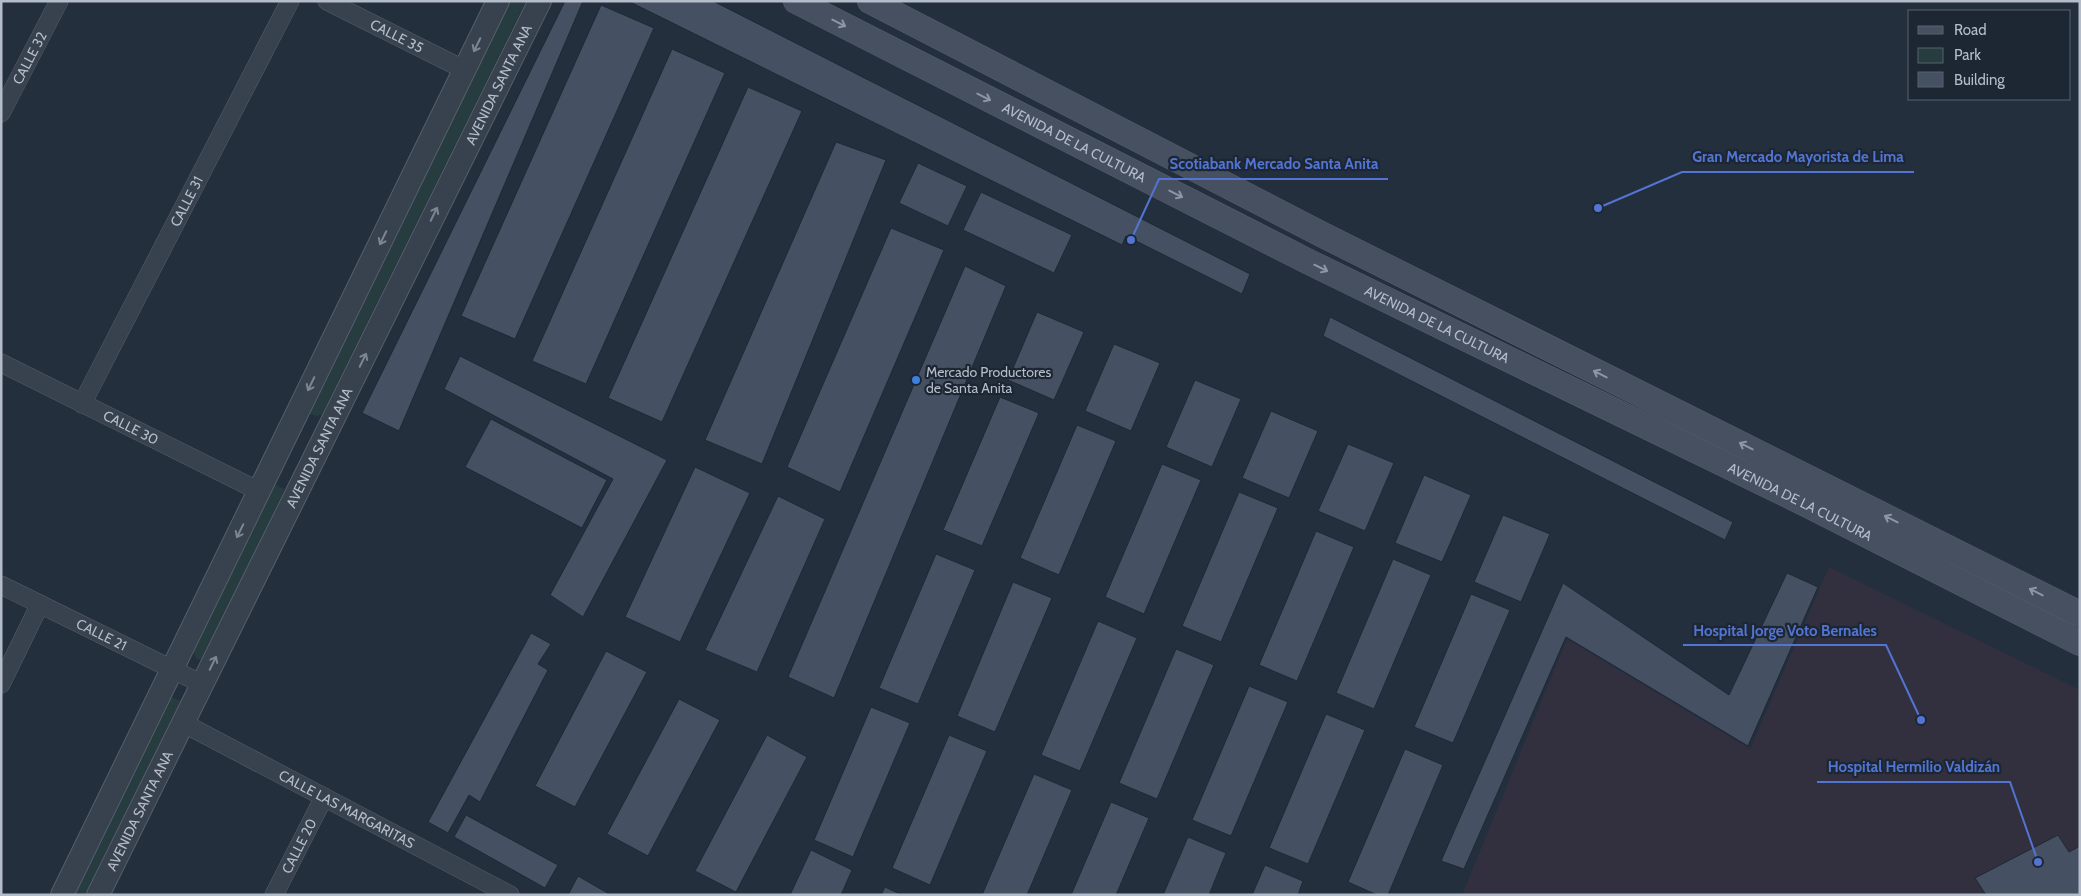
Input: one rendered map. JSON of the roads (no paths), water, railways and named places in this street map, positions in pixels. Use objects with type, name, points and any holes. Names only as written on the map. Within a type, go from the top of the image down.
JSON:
[{"type":"main road","name":"AVENIDA DE LA CULTURA","points":[[796,1],[1308,262],[1808,505],[2080,643]]},
{"type":"main road","name":"AVENIDA DE LA CULTURA","points":[[870,1],[1321,234],[2072,610]]},
{"type":"main road","points":[[2054,630],[2072,610]]},
{"type":"street","name":"CALLE 32","points":[[1,113],[59,1]]},
{"type":"street","name":"CALLE 31","points":[[82,404],[290,1]]},
{"type":"street","name":"CALLE 35","points":[[327,1],[464,70]]},
{"type":"street","points":[[62,895],[498,1]]},
{"type":"street","name":"AVENIDA SANTA ANA","points":[[98,895],[540,1]]},
{"type":"street","name":"CALLE 30","points":[[1,363],[260,491]]},
{"type":"street","name":"CALLE 21","points":[[1,585],[202,684]]},
{"type":"street","points":[[1,684],[40,604]]},
{"type":"street","name":"CALLE LAS MARGARITAS","points":[[183,723],[510,895]]},
{"type":"street","name":"CALLE 20","points":[[274,895],[324,797]]},
{"type":"place","name":"Gran Mercado Mayorista de Lima","points":[[1598,208]]},
{"type":"place","name":"Scotiabank Mercado Santa Anita","points":[[1131,240]]},
{"type":"place","name":"Mercado Productores de Santa Anita","points":[[916,380]]},
{"type":"place","name":"Hospital Jorge Voto Bernales","points":[[1921,720]]},
{"type":"place","name":"Hospital Hermilio Valdizán","points":[[2038,862]]}]
